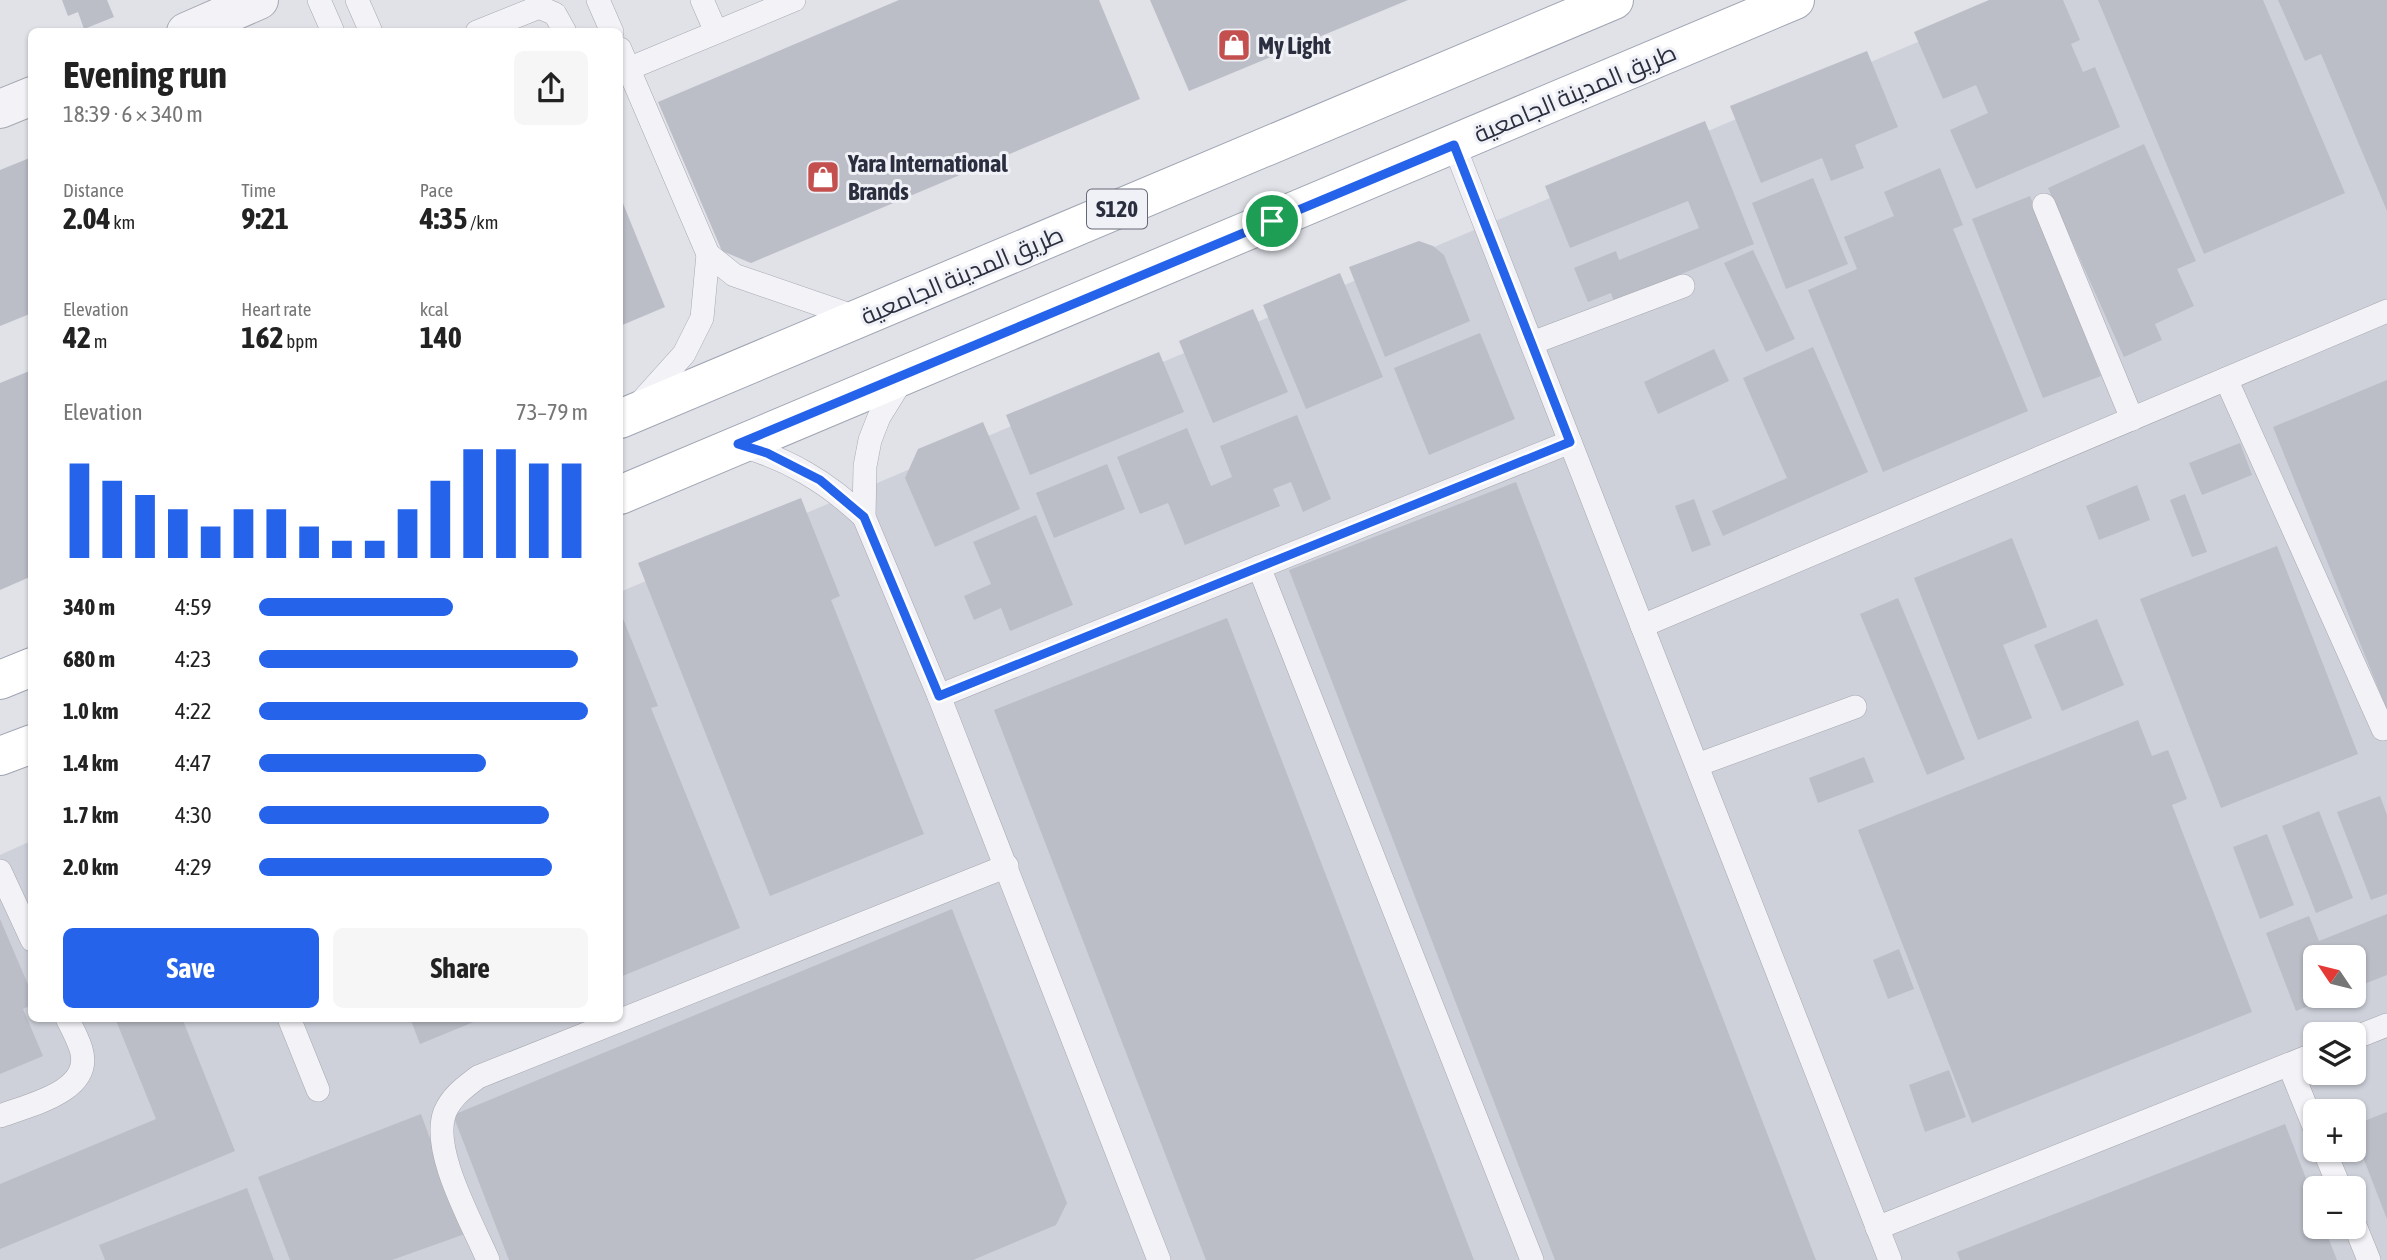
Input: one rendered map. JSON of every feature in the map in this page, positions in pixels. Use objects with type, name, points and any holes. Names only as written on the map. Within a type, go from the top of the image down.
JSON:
[{"type":"main road","name":"طريق المدينة الجامعية","points":[[624,416],[1614,0]]},
{"type":"main road","name":"طريق المدينة الجامعية","points":[[623,494],[1795,0]]},
{"type":"main road","points":[[0,680],[28,669]]},
{"type":"street","points":[[195,28],[260,0]]},
{"type":"street","points":[[0,109],[28,98]]},
{"type":"lane","points":[[319,0],[331,28]]},
{"type":"lane","points":[[358,0],[368,28]]},
{"type":"lane","points":[[598,0],[610,28]]},
{"type":"lane","points":[[702,0],[716,32]]},
{"type":"lane","points":[[794,0],[716,32],[624,59],[708,254],[734,275],[859,318]]},
{"type":"lane","points":[[487,28],[539,7],[555,14],[563,28]]},
{"type":"lane","points":[[1454,145],[1890,1260]]},
{"type":"lane","points":[[2044,205],[2132,419]]},
{"type":"lane","points":[[624,416],[684,354],[702,318],[708,254]]},
{"type":"lane","points":[[1532,342],[1683,286]]},
{"type":"lane","points":[[1642,626],[2387,312]]},
{"type":"lane","points":[[907,374],[891,394],[870,440],[864,479],[864,517],[1007,866],[1152,1258]]},
{"type":"lane","points":[[2226,379],[2384,729]]},
{"type":"lane","points":[[939,696],[1570,442]]},
{"type":"lane","points":[[738,444],[767,453],[820,480],[864,517]]},
{"type":"lane","points":[[1259,567],[1532,1260]]},
{"type":"lane","points":[[1697,765],[1855,707]]},
{"type":"lane","points":[[623,1019],[1007,866]]},
{"type":"lane","points":[[0,871],[28,931]]},
{"type":"lane","points":[[0,1116],[59,1092],[75,1082],[82,1062],[82,1051],[69,1022]]},
{"type":"lane","points":[[291,1022],[317,1090]]},
{"type":"lane","points":[[488,1260],[447,1162],[441,1138],[445,1113],[458,1092],[478,1077],[616,1022]]},
{"type":"lane","points":[[2366,1033],[2387,1025]]},
{"type":"lane","points":[[1877,1228],[2303,1059]]},
{"type":"lane","points":[[2289,1065],[2303,1099]]},
{"type":"lane","points":[[2360,1239],[2369,1260]]},
{"type":"shaded area","points":[[2017,0],[2387,0],[2387,1260],[0,1260],[0,855],[28,842],[28,1022],[623,1022],[623,591]]},
{"type":"building","points":[[62,0],[107,0],[114,17],[84,28],[78,12],[68,16]]},
{"type":"building","name":"Yara International Brands","points":[[899,0],[1099,0],[1140,99],[751,263],[722,251],[658,102]]},
{"type":"building","name":"My Light","points":[[1150,0],[1408,0],[1189,91]]},
{"type":"building","points":[[1989,0],[2063,0],[2080,40],[2071,44],[2083,72],[2095,67],[2120,127],[1976,189],[1950,130],[1988,113],[1976,85],[1943,99],[1914,32]]},
{"type":"building","points":[[2098,0],[2263,0],[2345,193],[2204,254]]},
{"type":"building","points":[[2278,0],[2387,0],[2387,211],[2321,54],[2305,61]]},
{"type":"building","points":[[1867,51],[1898,127],[1855,145],[1864,168],[1831,181],[1822,158],[1761,183],[1730,106]]},
{"type":"building","points":[[1705,121],[1754,244],[1614,302],[1611,293],[1588,302],[1574,268],[1616,251],[1619,260],[1699,228],[1688,201],[1570,248],[1545,186]]},
{"type":"building","points":[[2144,144],[2196,261],[2177,269],[2194,306],[2155,324],[2162,340],[2124,357],[2048,188]]},
{"type":"building","points":[[28,159],[28,315],[0,326],[0,170]]},
{"type":"building","points":[[1940,168],[1963,225],[1953,229],[2028,411],[1883,472],[1808,290],[1857,269],[1844,237],[1894,216],[1884,192]]},
{"type":"building","points":[[1813,178],[1848,264],[1786,289],[1752,203]]},
{"type":"building","points":[[2030,196],[2101,376],[2043,398],[1972,219]]},
{"type":"building","points":[[623,203],[665,307],[623,325]]},
{"type":"building","points":[[1419,241],[1433,246],[1444,255],[1470,321],[1385,357],[1349,267]]},
{"type":"building","points":[[1753,250],[1795,339],[1766,352],[1724,263]]},
{"type":"building","points":[[1340,273],[1383,377],[1306,409],[1263,305]]},
{"type":"building","points":[[1253,309],[1288,392],[1213,423],[1179,341]]},
{"type":"building","points":[[1480,333],[1515,419],[1429,455],[1394,368]]},
{"type":"building","points":[[1813,347],[1868,472],[1723,536],[1712,511],[1787,478],[1743,378]]},
{"type":"building","points":[[1714,349],[1729,381],[1658,414],[1644,382]]},
{"type":"building","points":[[1159,352],[1184,412],[1030,475],[1006,415]]},
{"type":"building","points":[[28,372],[28,578],[0,590],[0,383]]},
{"type":"building","points":[[2387,380],[2387,710],[2273,427]]},
{"type":"building","points":[[1297,415],[1331,499],[1303,512],[1291,482],[1273,489],[1280,506],[1185,545],[1168,503],[1140,514],[1117,457],[1187,428],[1211,486],[1232,477],[1220,446]]},
{"type":"building","points":[[983,422],[1020,509],[935,547],[905,478],[918,449]]},
{"type":"building","points":[[2240,443],[2252,475],[2202,495],[2189,463]]},
{"type":"building","points":[[1107,464],[1125,509],[1054,538],[1036,493]]},
{"type":"building","points":[[1516,482],[1816,1260],[1555,1260],[1289,570]]},
{"type":"building","points":[[2137,485],[2150,520],[2099,540],[2086,506]]},
{"type":"building","points":[[2185,494],[2207,552],[2192,557],[2170,500]]},
{"type":"building","points":[[801,498],[840,596],[831,600],[924,834],[770,896],[638,563]]},
{"type":"building","points":[[1694,499],[1711,545],[1692,552],[1675,506]]},
{"type":"building","points":[[1036,515],[1073,605],[1010,631],[1001,608],[974,620],[964,596],[991,584],[973,542]]},
{"type":"building","points":[[2012,538],[2047,627],[2003,645],[2032,718],[1978,740],[1914,578]]},
{"type":"building","points":[[2277,546],[2358,754],[2221,808],[2140,599]]},
{"type":"building","points":[[1898,598],[1965,759],[1927,775],[1860,614]]},
{"type":"building","points":[[623,618],[658,706],[651,708],[740,928],[623,976]]},
{"type":"building","points":[[1227,618],[1474,1260],[1206,1260],[994,710]]},
{"type":"building","points":[[2097,619],[2124,685],[2062,711],[2034,645]]},
{"type":"building","points":[[2138,720],[2152,756],[2168,750],[2187,799],[2172,805],[2252,1012],[1972,1123],[1858,830]]},
{"type":"building","points":[[1864,757],[1874,782],[1818,803],[1809,778]]},
{"type":"building","points":[[2380,796],[2387,815],[2387,894],[2371,900],[2337,812]]},
{"type":"building","points":[[2319,811],[2353,898],[2316,913],[2282,826]]},
{"type":"building","points":[[2267,834],[2294,905],[2260,919],[2233,847]]},
{"type":"building","points":[[952,909],[1067,1203],[1056,1225],[973,1260],[509,1260],[453,1115]]},
{"type":"building","points":[[2387,914],[2387,975],[2366,983],[2366,945],[2303,945],[2303,1008],[2296,1011],[2266,933],[2309,916],[2319,941]]},
{"type":"building","points":[[0,919],[28,985],[28,1007],[23,1009],[43,1056],[0,1074]]},
{"type":"building","points":[[1899,949],[1914,989],[1888,999],[1873,960]]},
{"type":"building","points":[[117,1022],[184,1022],[235,1151],[0,1249],[0,1184],[156,1119]]},
{"type":"building","points":[[412,1022],[474,1022],[420,1044]]},
{"type":"building","points":[[1949,1070],[1966,1117],[1925,1132],[1909,1085]]},
{"type":"building","points":[[2387,1112],[2387,1219],[2365,1162],[2366,1120]]},
{"type":"building","points":[[421,1114],[465,1234],[392,1260],[290,1260],[258,1177]]},
{"type":"building","points":[[2285,1124],[2305,1176],[2303,1239],[2329,1239],[2337,1260],[1960,1260],[1957,1252]]},
{"type":"building","points":[[247,1188],[274,1260],[105,1260],[99,1245]]},
{"type":"place","name":"My Light","points":[[1234,45]]},
{"type":"place","name":"Yara International Brands","points":[[823,177]]},
{"type":"route","points":[[1454,145],[1570,442],[939,696],[864,517],[820,480],[767,453],[738,444],[1272,221],[1454,145]]}]
